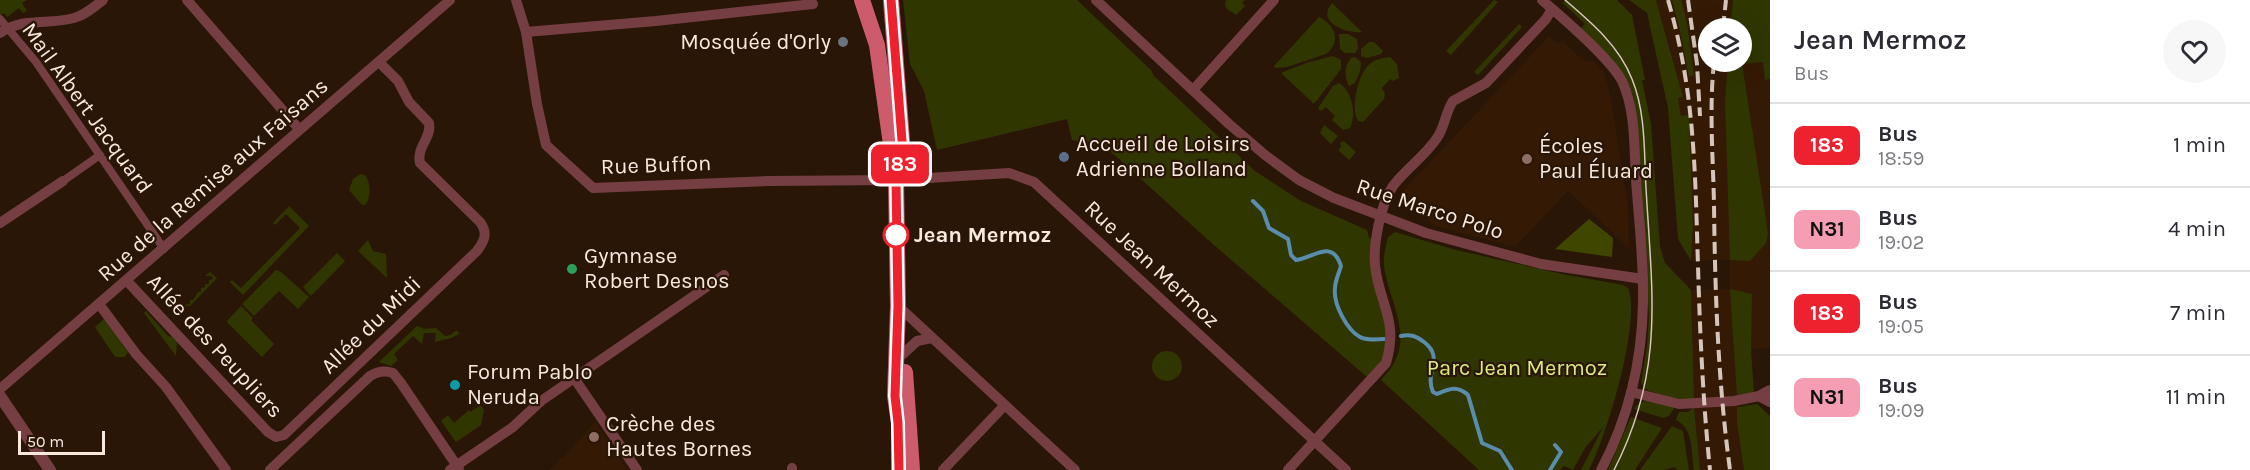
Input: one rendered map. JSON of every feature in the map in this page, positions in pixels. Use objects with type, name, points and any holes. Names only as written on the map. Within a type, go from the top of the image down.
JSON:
[{"type":"main road","points":[[862,0],[877,45],[896,180],[898,306],[895,386],[898,470]]},
{"type":"main road","points":[[891,0],[903,153],[896,180]]},
{"type":"main road","points":[[898,306],[912,470]]},
{"type":"street","points":[[2,27],[75,18],[103,0]]},
{"type":"street","points":[[188,0],[299,129]]},
{"type":"street","name":"Rue de la Remise aux Faisans","points":[[0,389],[450,0]]},
{"type":"street","name":"Rue Buffon","points":[[516,0],[526,32],[546,145],[593,188],[896,180]]},
{"type":"street","name":"Rue Marco Polo","points":[[1096,0],[1265,155],[1299,180],[1334,198],[1426,233],[1541,264],[1643,279]]},
{"type":"street","points":[[1192,90],[1274,0]]},
{"type":"street","points":[[1542,0],[1612,66],[1623,83],[1630,111],[1643,279],[1642,321],[1631,392],[1616,441],[1601,470]]},
{"type":"street","points":[[526,32],[813,4]]},
{"type":"street","points":[[1288,470],[1386,363],[1391,327],[1375,261],[1380,217],[1394,185],[1439,135],[1453,101],[1486,83],[1546,19],[1552,9]]},
{"type":"street","name":"Mail Albert Jacquard","points":[[2,27],[16,35],[36,62],[164,249]]},
{"type":"street","name":"Allée du Midi","points":[[276,437],[284,435],[477,251],[485,239],[484,227],[422,166],[419,154],[430,131],[429,123],[409,102],[398,81],[379,62]]},
{"type":"street","points":[[0,223],[100,155]]},
{"type":"street","name":"Rue Jean Mermoz","points":[[896,180],[1009,172],[1034,182],[1346,470]]},
{"type":"street","points":[[270,470],[375,373],[386,371],[393,373],[455,469],[513,427],[541,401],[724,275]]},
{"type":"street","name":"Allée des Peupliers","points":[[127,281],[268,432],[276,437]]},
{"type":"street","points":[[99,304],[136,354],[166,387],[226,470]]},
{"type":"street","points":[[898,306],[1075,470]]},
{"type":"street","points":[[903,354],[917,341],[932,338]]},
{"type":"street","points":[[574,378],[637,470]]},
{"type":"street","points":[[1631,392],[1680,404],[1734,401],[1759,396],[1770,390]]},
{"type":"street","points":[[0,396],[50,470]]},
{"type":"street","points":[[1759,396],[1770,402]]},
{"type":"street","points":[[944,470],[1004,406]]},
{"type":"shaded area","points":[[1656,0],[1733,0],[1731,18],[1698,18],[1698,72],[1727,72],[1725,99],[1737,72],[1752,72],[1752,18],[1770,0],[1770,348],[1751,349],[1737,395],[1737,423],[1744,470],[1700,470],[1693,394],[1691,290],[1730,289],[1730,260],[1691,261],[1693,224],[1688,116],[1681,117],[1678,98],[1682,97]]},
{"type":"shaded area","name":"Écoles Paul Éluard","points":[[1549,36],[1558,44],[1562,40],[1585,62],[1591,60],[1604,72],[1610,94],[1628,206],[1629,248],[1568,191],[1515,247],[1435,226],[1412,205],[1414,203],[1402,192]]},
{"type":"shaded area","name":"Crèche des Hautes Bornes","points":[[595,422],[627,470],[550,470],[562,459]]},
{"type":"green space","points":[[0,0],[27,0],[22,3],[27,11],[23,13],[19,8],[7,17],[4,13],[0,16]]},
{"type":"green space","name":"Parc Jean Mermoz","points":[[903,0],[1077,0],[1255,171],[1301,201],[1367,230],[1369,238],[1373,239],[1385,315],[1386,344],[1379,364],[1367,377],[1207,239],[1118,158],[1104,147],[1072,140],[1067,119],[937,150],[924,91],[910,64]]},
{"type":"green space","points":[[1226,0],[1245,0],[1242,3],[1245,6],[1236,15],[1226,8]]},
{"type":"green space","points":[[1494,0],[1498,2],[1451,55],[1446,51]]},
{"type":"green space","points":[[1565,0],[1617,0],[1632,15],[1651,124],[1660,247],[1665,263],[1691,290],[1694,400],[1678,400],[1649,391],[1641,382],[1649,316],[1633,95],[1625,77],[1580,29],[1585,24],[1563,3]]},
{"type":"green space","points":[[1629,0],[1656,0],[1683,97],[1678,98],[1681,116],[1689,115],[1693,224],[1691,261],[1678,239],[1668,108],[1647,13]]},
{"type":"green space","points":[[1672,0],[1681,0],[1687,23],[1694,75],[1689,77],[1679,26]]},
{"type":"green space","points":[[1733,0],[1770,0],[1770,79],[1765,80],[1763,62],[1752,63],[1752,18],[1731,18]]},
{"type":"green space","points":[[1332,3],[1362,32],[1341,29],[1330,21],[1327,16]]},
{"type":"green space","points":[[1319,17],[1329,24],[1334,34],[1334,44],[1331,49],[1326,54],[1287,67],[1275,68],[1274,66]]},
{"type":"green space","points":[[1519,24],[1522,27],[1478,75],[1474,72]]},
{"type":"green space","points":[[1339,34],[1348,34],[1357,39],[1358,48],[1355,53],[1345,53],[1340,49]]},
{"type":"green space","points":[[1369,42],[1374,42],[1383,51],[1381,54],[1367,58],[1361,56],[1361,49]]},
{"type":"green space","points":[[1333,56],[1341,60],[1341,69],[1314,104],[1281,73],[1306,63]]},
{"type":"green space","points":[[1355,57],[1361,62],[1360,72],[1355,83],[1349,86],[1346,79],[1346,68],[1351,58]]},
{"type":"green space","points":[[1390,57],[1397,64],[1399,78],[1393,81],[1390,79],[1382,88],[1385,94],[1384,99],[1363,122],[1358,121],[1355,99],[1362,74],[1373,62]]},
{"type":"green space","points":[[1727,72],[1743,72],[1768,233],[1766,243],[1750,261],[1730,260],[1725,99]]},
{"type":"green space","points":[[1339,83],[1347,91],[1353,110],[1350,128],[1343,130],[1332,120],[1335,116],[1326,107],[1321,111],[1318,108],[1333,86]]},
{"type":"green space","points":[[1324,125],[1338,136],[1331,144],[1320,133]]},
{"type":"green space","points":[[1344,141],[1356,152],[1349,160],[1338,150],[1341,147],[1340,143]]},
{"type":"green space","points":[[360,174],[365,175],[369,186],[369,195],[365,205],[362,205],[349,190],[353,179]]},
{"type":"green space","points":[[289,206],[309,226],[243,295],[230,282],[232,280],[241,288],[300,228],[286,214],[275,225],[273,223]]},
{"type":"green space","points":[[1589,219],[1613,238],[1612,257],[1555,249]]},
{"type":"green space","name":"Parc Jean Mermoz","points":[[1395,232],[1456,250],[1623,285],[1628,288],[1631,304],[1630,326],[1620,379],[1613,407],[1589,470],[1581,470],[1603,427],[1585,448],[1573,470],[1564,466],[1560,470],[1479,470],[1381,380],[1391,369],[1399,349],[1397,313],[1386,277],[1384,261],[1388,237]]},
{"type":"green space","points":[[368,240],[373,251],[386,254],[387,278],[358,251]]},
{"type":"green space","points":[[337,253],[345,261],[311,296],[303,287]]},
{"type":"green space","points":[[276,270],[309,297],[298,309],[279,291],[254,316],[242,304]]},
{"type":"green space","points":[[210,272],[217,278],[190,306],[176,306],[190,304],[190,300],[201,292],[201,288],[213,279],[212,276],[205,276]]},
{"type":"green space","points":[[1730,289],[1752,294],[1751,349],[1754,393],[1737,395]]},
{"type":"green space","points":[[241,306],[274,344],[262,357],[227,321]]},
{"type":"green space","points":[[146,311],[168,336],[177,341],[176,356],[144,313]]},
{"type":"green space","points":[[104,319],[128,352],[125,357],[115,357],[95,327]]},
{"type":"green space","points":[[417,326],[425,329],[436,328],[445,336],[455,331],[459,334],[435,342],[436,333],[424,333],[422,344],[413,336],[394,354],[398,360],[391,366],[379,362]]},
{"type":"green space","points":[[1167,351],[1178,355],[1182,366],[1178,377],[1167,381],[1156,377],[1152,366],[1156,355]]},
{"type":"green space","points":[[1645,400],[1675,407],[1669,416],[1663,418],[1634,409]]},
{"type":"green space","points":[[1757,404],[1770,416],[1770,470],[1744,470],[1737,407]]},
{"type":"green space","points":[[481,405],[484,410],[481,425],[456,442],[441,421],[448,415],[454,423],[469,410],[470,412]]},
{"type":"green space","points":[[1694,407],[1700,470],[1694,470],[1689,435],[1682,424],[1676,420],[1679,412],[1688,412]]},
{"type":"green space","points":[[1631,417],[1662,428],[1635,470],[1608,470]]},
{"type":"green space","points":[[1672,426],[1683,431],[1689,470],[1677,470],[1675,467],[1663,470],[1640,470]]},
{"type":"waterway","points":[[1253,201],[1263,211],[1269,228],[1288,239],[1291,255],[1296,260],[1322,252],[1333,253],[1341,266],[1335,294],[1342,316],[1350,329],[1360,337],[1384,339]]},
{"type":"waterway","points":[[1401,336],[1416,337],[1430,348],[1434,360],[1431,378],[1433,392],[1437,394],[1449,389],[1457,389],[1468,395],[1482,443],[1500,451],[1512,470]]},
{"type":"waterway","points":[[1550,470],[1561,452],[1555,445]]},
{"type":"tram line","points":[[1565,0],[1595,26],[1620,56],[1637,92],[1642,119],[1651,263],[1651,332],[1648,365],[1641,399],[1630,434],[1614,470]]},
{"type":"railway","points":[[1668,0],[1684,67],[1692,132],[1702,368],[1710,470]]},
{"type":"railway","points":[[1688,0],[1697,64],[1700,116]]},
{"type":"railway","points":[[1724,18],[1726,0]]},
{"type":"railway","points":[[1713,72],[1712,115],[1716,304],[1730,470]]},
{"type":"bus line","name":"183","points":[[891,0],[903,153],[896,180],[898,306],[895,396],[898,412],[899,470]]},
{"type":"place","name":"Mosquée d'Orly","points":[[843,42]]},
{"type":"place","name":"Accueil de Loisirs Adrienne Bolland","points":[[1064,157]]},
{"type":"place","name":"Écoles Paul Éluard","points":[[1527,159]]},
{"type":"place","name":"Jean Mermoz","points":[[896,235]]},
{"type":"place","name":"Gymnase Robert Desnos","points":[[572,269]]},
{"type":"place","name":"Forum Pablo Neruda","points":[[455,385]]},
{"type":"place","name":"Crèche des Hautes Bornes","points":[[594,437]]}]
